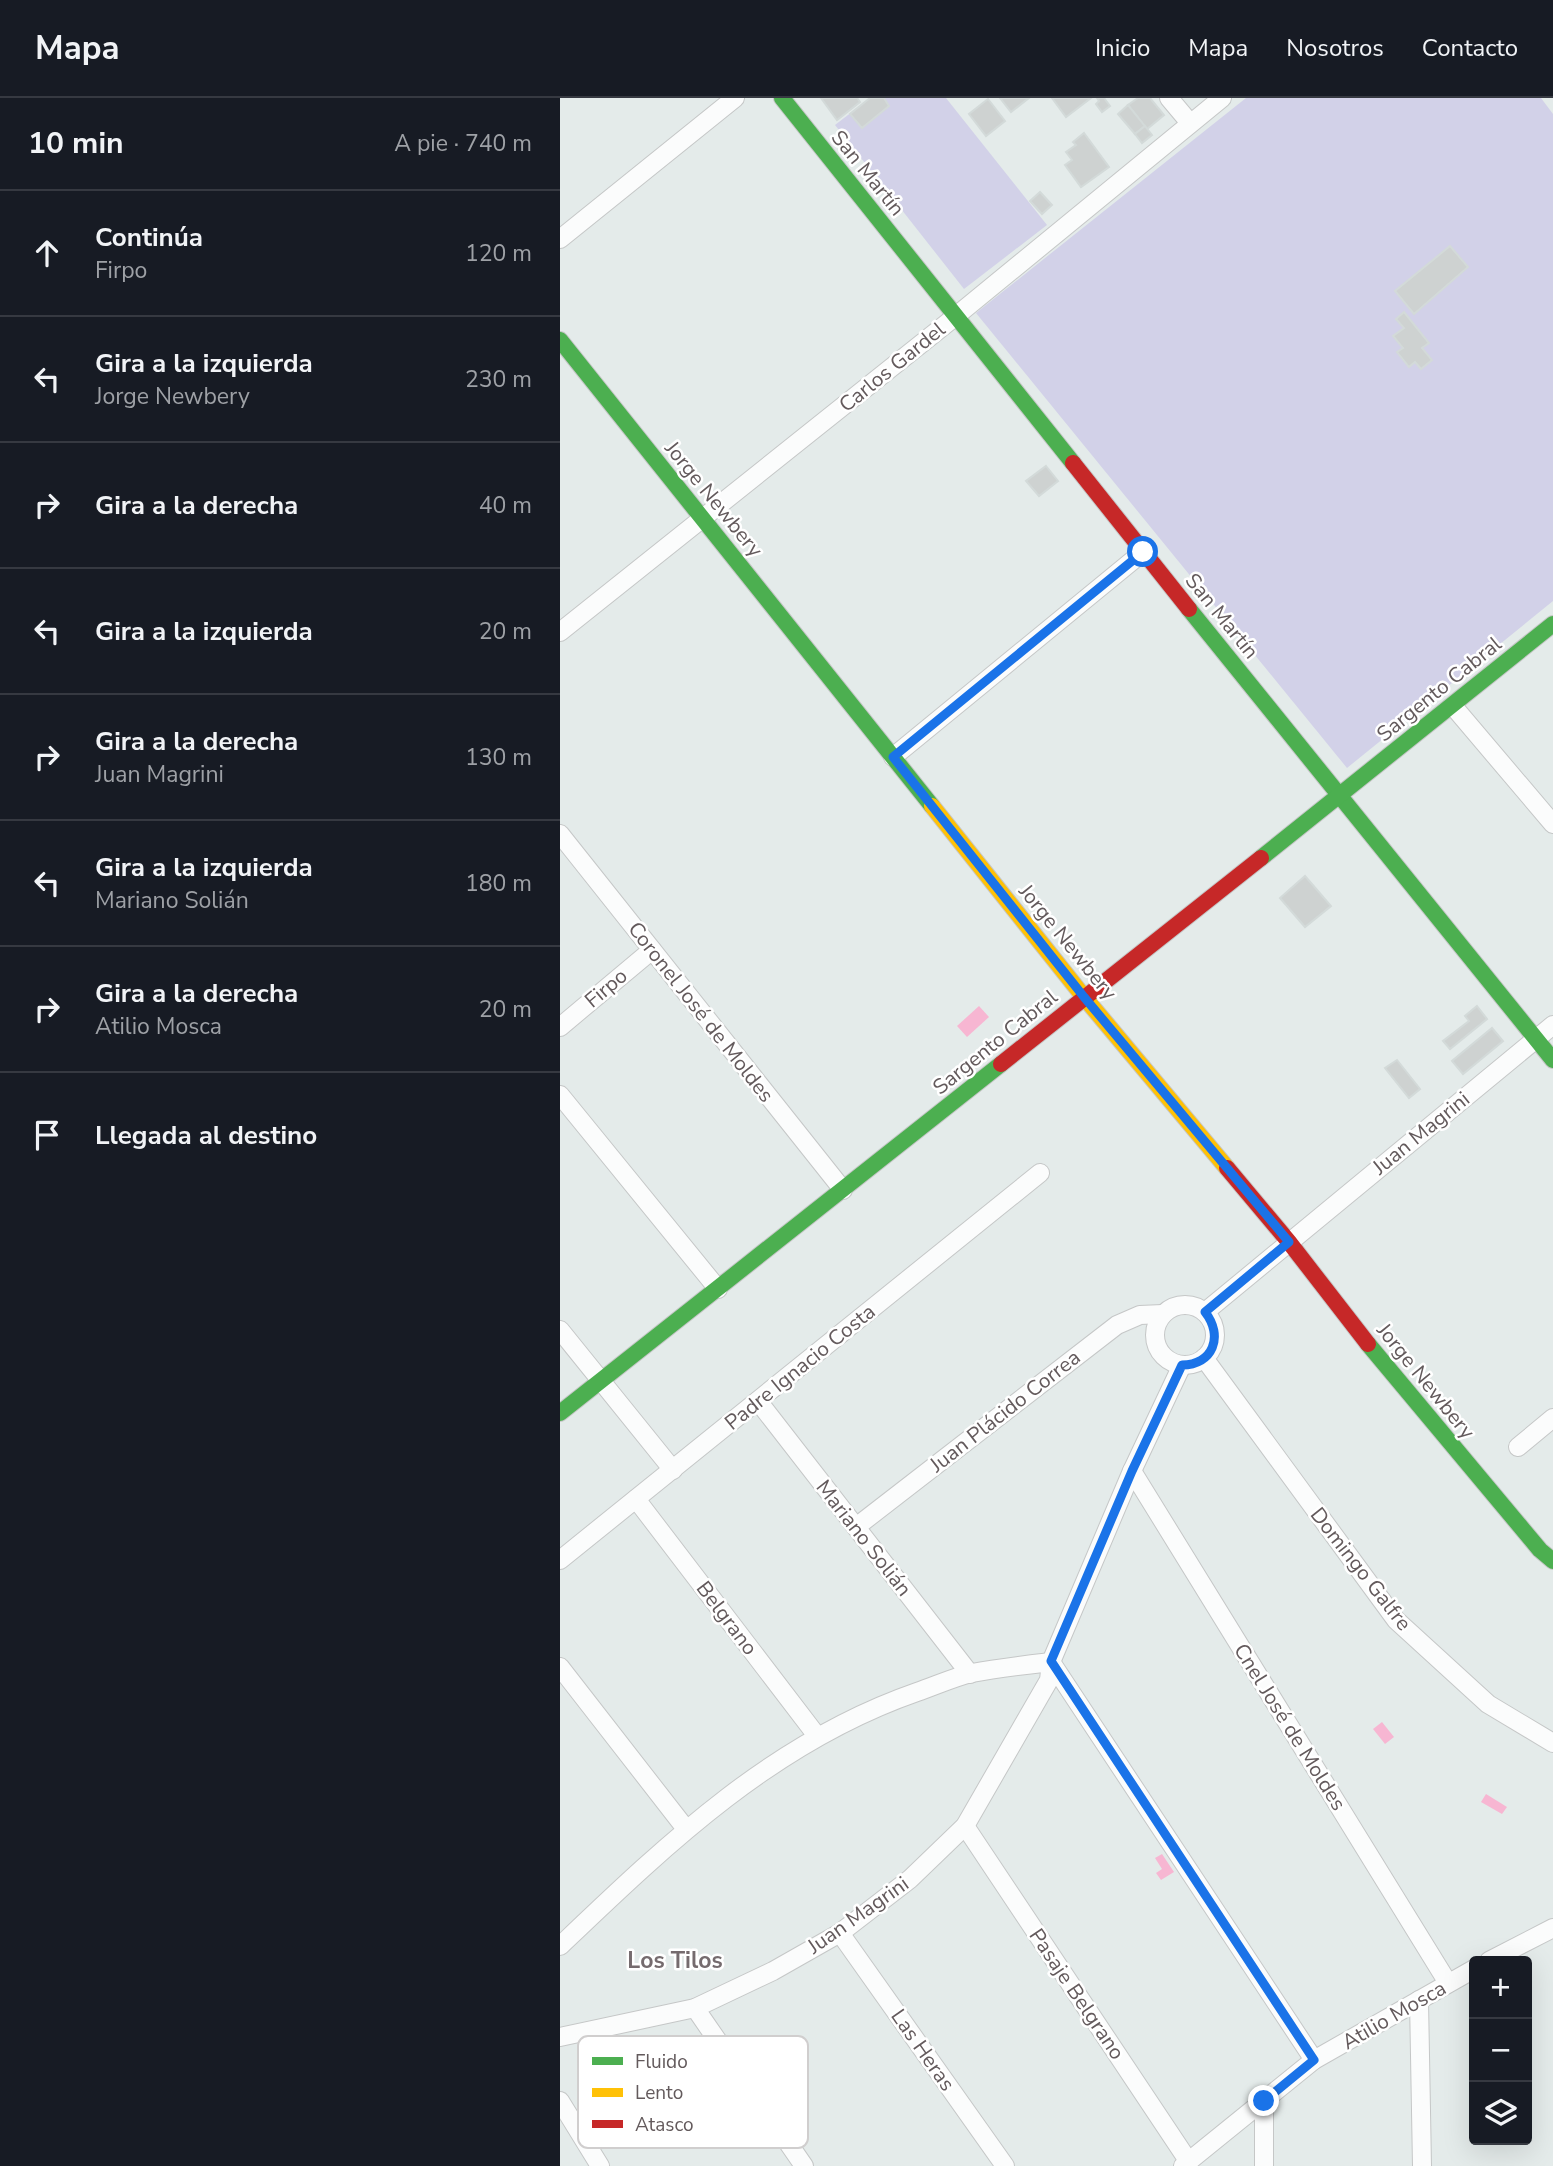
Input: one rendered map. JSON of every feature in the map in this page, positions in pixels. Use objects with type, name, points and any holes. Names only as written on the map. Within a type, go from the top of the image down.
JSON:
[{"type":"street","points":[[560,239],[735,98]]},
{"type":"street","name":"San Martín","points":[[782,98],[1143,552],[1553,1060]]},
{"type":"street","name":"Carlos Gardel","points":[[560,632],[956,316],[1222,98]]},
{"type":"street","points":[[1175,101],[1190,123]]},
{"type":"street","name":"Jorge Newbery","points":[[560,340],[1084,997],[1289,1242],[1389,1372],[1540,1550],[1553,1561]]},
{"type":"street","points":[[893,757],[1143,552]]},
{"type":"street","name":"Sargento Cabral","points":[[560,1413],[1553,624]]},
{"type":"street","points":[[1453,706],[1553,824]]},
{"type":"street","name":"Coronel José de Moldes","points":[[560,834],[843,1190]]},
{"type":"street","name":"Firpo","points":[[560,1027],[652,950]]},
{"type":"street","name":"Juan Magrini","points":[[1205,1312],[1553,1025]]},
{"type":"street","points":[[560,1095],[718,1289]]},
{"type":"street","name":"Padre Ignacio Costa","points":[[560,1560],[1040,1173]]},
{"type":"street","points":[[1186,1305],[1205,1312],[1215,1331],[1215,1341],[1204,1358],[1197,1363],[1182,1365],[1164,1356],[1158,1347],[1156,1328],[1163,1314],[1176,1306],[1186,1305]]},
{"type":"street","name":"Juan Plácido Correa","points":[[856,1527],[1117,1325],[1140,1315],[1163,1314]]},
{"type":"street","points":[[560,1330],[673,1470]]},
{"type":"street","name":"Domingo Galfre","points":[[1204,1358],[1396,1620],[1488,1704],[1553,1743]]},
{"type":"street","name":"Juan Magrini","points":[[560,2037],[695,2008],[773,1971],[840,1933],[910,1880],[965,1826],[1049,1680],[1051,1661],[1132,1471],[1182,1365]]},
{"type":"street","name":"Mariano Solián","points":[[758,1401],[970,1674]]},
{"type":"street","points":[[1518,1447],[1553,1418]]},
{"type":"street","name":"Cnel José de Moldes","points":[[1132,1471],[1448,1983]]},
{"type":"street","name":"Belgrano","points":[[636,1499],[817,1736]]},
{"type":"street","points":[[563,1937],[686,1829],[746,1781],[817,1736],[877,1706],[970,1674],[1051,1661],[1314,2060]]},
{"type":"street","points":[[560,1667],[686,1829]]},
{"type":"street","name":"Pasaje Belgrano","points":[[965,1826],[1186,2164]]},
{"type":"street","points":[[1499,1956],[1553,1928]]},
{"type":"street","name":"Las Heras","points":[[840,1933],[1005,2166]]},
{"type":"street","name":"Atilio Mosca","points":[[1186,2164],[1314,2060],[1469,1972]]},
{"type":"street","points":[[1419,2000],[1422,2166]]},
{"type":"street","points":[[695,2008],[714,2036]]},
{"type":"street","points":[[560,2101],[578,2130]]},
{"type":"street","points":[[1264,2101],[1264,2166]]},
{"type":"street","points":[[589,2148],[600,2166]]},
{"type":"street","points":[[792,2148],[804,2166]]},
{"type":"shaded area","points":[[870,98],[946,98],[1047,225],[964,289],[835,125]]},
{"type":"shaded area","points":[[1246,98],[1541,98],[1553,114],[1553,601],[1347,768],[976,313]]},
{"type":"shaded area","points":[[979,1006],[989,1017],[967,1037],[957,1026]]},
{"type":"shaded area","points":[[1382,1722],[1394,1737],[1385,1744],[1373,1729]]},
{"type":"shaded area","points":[[1486,1794],[1507,1807],[1502,1814],[1481,1802]]},
{"type":"shaded area","points":[[1162,1854],[1174,1872],[1161,1880],[1156,1873],[1162,1869],[1155,1858]]},
{"type":"building","points":[[821,98],[857,98],[860,102],[837,120]]},
{"type":"building","points":[[870,98],[884,98],[889,106],[862,128],[850,114]]},
{"type":"building","points":[[1000,98],[1029,98],[1011,112]]},
{"type":"building","points":[[1052,98],[1091,98],[1066,117]]},
{"type":"building","points":[[1097,98],[1104,98],[1110,106],[1102,112],[1096,104],[1099,101]]},
{"type":"building","points":[[1138,98],[1150,98],[1164,115],[1147,129],[1128,105]]},
{"type":"building","points":[[988,99],[1005,121],[986,136],[969,114]]},
{"type":"building","points":[[1128,105],[1145,126],[1135,134],[1118,114]]},
{"type":"building","points":[[1145,126],[1152,135],[1142,143],[1135,134]]},
{"type":"building","points":[[1084,133],[1109,167],[1081,187],[1065,165],[1072,160],[1066,152],[1076,145],[1073,142]]},
{"type":"building","points":[[1040,192],[1052,205],[1042,214],[1030,201]]},
{"type":"building","points":[[1450,246],[1468,267],[1414,314],[1395,291]]},
{"type":"building","points":[[1404,312],[1429,343],[1422,348],[1432,360],[1421,369],[1415,362],[1409,367],[1397,352],[1403,348],[1393,336],[1404,328],[1396,319]]},
{"type":"building","points":[[1046,466],[1058,481],[1039,496],[1026,481]]},
{"type":"building","points":[[1305,876],[1331,906],[1305,927],[1280,898]]},
{"type":"building","points":[[1477,1006],[1487,1019],[1450,1049],[1443,1041],[1469,1021],[1465,1016]]},
{"type":"building","points":[[1492,1028],[1503,1041],[1463,1074],[1452,1061]]},
{"type":"building","points":[[1397,1060],[1420,1089],[1409,1098],[1385,1068]]},
{"type":"traffic: fast","points":[[782,98],[1073,463]]},
{"type":"traffic: fast","points":[[560,340],[932,806]]},
{"type":"traffic: fast","points":[[1189,609],[1553,1060]]},
{"type":"traffic: fast","points":[[1261,858],[1553,624]]},
{"type":"traffic: fast","points":[[560,1413],[1001,1064]]},
{"type":"traffic: fast","points":[[1368,1344],[1540,1550],[1553,1561]]},
{"type":"traffic: slow","points":[[932,806],[1084,997],[1227,1168]]},
{"type":"traffic: jam","points":[[1073,463],[1189,609]]},
{"type":"traffic: jam","points":[[1001,1064],[1261,858]]},
{"type":"traffic: jam","points":[[1227,1168],[1289,1242],[1368,1344]]},
{"type":"district","name":"Los Tilos","points":[[675,1960]]},
{"type":"route","points":[[1143,552],[893,757],[1084,997],[1289,1242],[1205,1312],[1215,1331],[1211,1351],[1197,1363],[1182,1365],[1132,1471],[1051,1661],[1314,2060],[1264,2101]]}]
